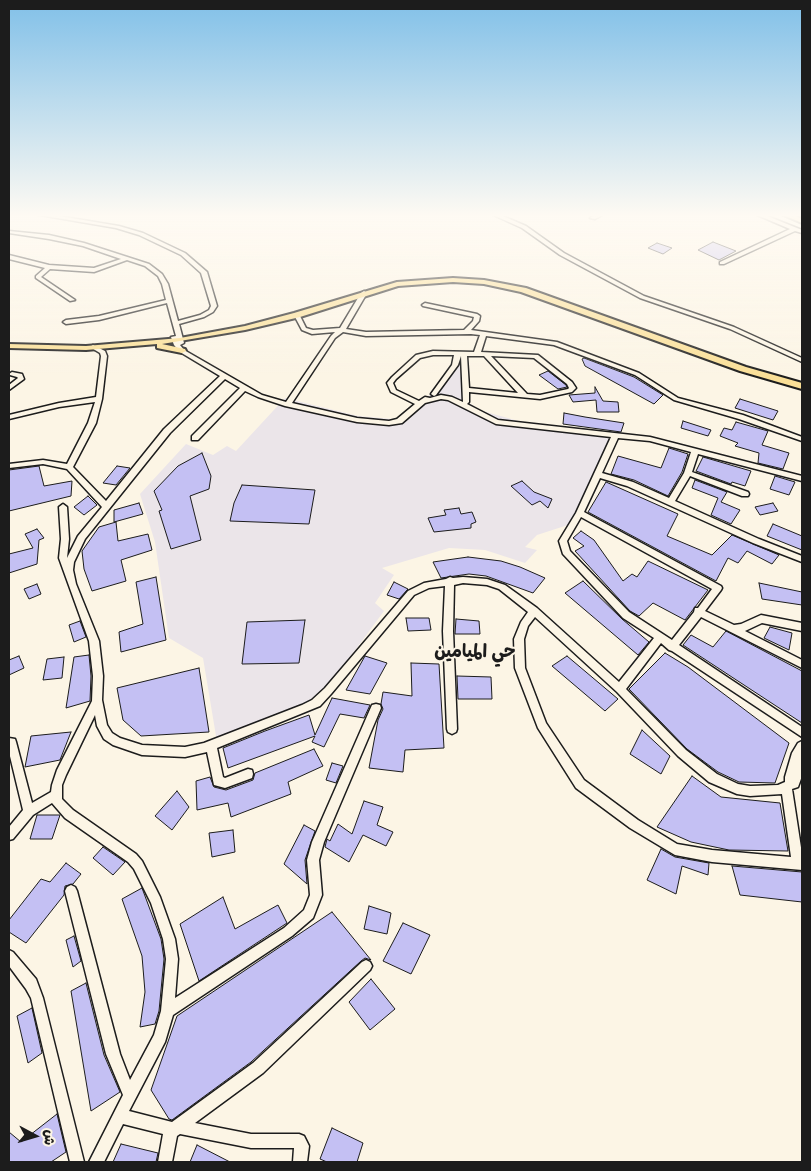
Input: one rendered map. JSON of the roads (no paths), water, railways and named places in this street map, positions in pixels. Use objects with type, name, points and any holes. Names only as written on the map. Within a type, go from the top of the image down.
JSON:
[{"type":"main road","points":[[131,345],[177,338],[278,315],[386,283],[442,276],[477,278],[521,286],[636,327],[743,369],[802,386]]},
{"type":"main road","points":[[9,341],[86,344],[198,337],[297,315],[397,284],[424,280],[484,282],[524,290],[750,366],[802,381]]},
{"type":"main road","points":[[9,346],[93,347],[131,345],[163,346],[184,351],[186,343],[198,337]]},
{"type":"street","points":[[47,269],[38,276],[72,300]]},
{"type":"street","points":[[76,269],[101,269]]},
{"type":"street","points":[[151,269],[160,276],[165,284],[177,323],[177,338],[184,351],[260,396],[287,405],[358,420],[389,423],[399,421],[434,394],[461,355]]},
{"type":"street","points":[[177,323],[202,316],[211,311],[214,306],[204,272],[200,269]]},
{"type":"street","points":[[589,269],[642,297],[732,328],[802,360]]},
{"type":"street","points":[[98,270],[105,276]]},
{"type":"street","points":[[287,405],[333,337],[342,330],[364,293]]},
{"type":"street","points":[[66,322],[99,318],[170,301]]},
{"type":"street","points":[[425,305],[477,316],[476,321],[466,332]]},
{"type":"street","points":[[297,315],[301,325],[308,331],[342,330],[366,334],[466,332],[555,343],[636,374],[676,399],[741,417],[802,439]]},
{"type":"street","points":[[477,354],[483,334]]},
{"type":"street","points":[[69,466],[92,423],[99,399],[104,355],[93,347]]},
{"type":"street","points":[[466,390],[525,396],[555,395],[570,391],[573,387],[536,356],[433,353],[418,356],[390,383],[393,391],[422,403],[441,397],[450,398],[486,418],[503,422],[650,439],[802,478]]},
{"type":"street","points":[[461,355],[466,402]]},
{"type":"street","points":[[486,355],[525,396]]},
{"type":"street","points":[[9,388],[21,379],[20,376],[12,374]]},
{"type":"street","points":[[68,570],[76,545],[167,430],[224,376]]},
{"type":"street","points":[[195,438],[245,387]]},
{"type":"street","points":[[434,394],[451,393],[503,422]]},
{"type":"street","points":[[9,418],[54,406],[99,399]]},
{"type":"street","points":[[615,436],[580,513],[563,541],[566,552],[626,615],[802,732]]},
{"type":"street","points":[[670,503],[688,473],[696,450]]},
{"type":"street","points":[[9,466],[43,462],[69,466],[107,507]]},
{"type":"street","points":[[688,473],[745,494]]},
{"type":"street","points":[[598,475],[630,484],[802,559]]},
{"type":"street","points":[[63,507],[66,539],[63,558],[94,641],[98,676],[98,700],[102,726],[108,736],[122,744],[142,750],[191,751],[211,745],[316,703],[411,593],[427,585],[450,580],[497,585],[534,611],[620,690],[682,753],[713,778],[737,789],[772,791],[788,786],[795,781],[802,762]]},
{"type":"street","points":[[580,513],[718,588],[698,611],[672,647]]},
{"type":"street","points":[[450,580],[448,631],[452,729]]},
{"type":"street","points":[[534,611],[524,625],[519,639],[520,668],[542,725],[580,784],[641,829],[675,849],[712,856],[800,864],[788,786],[802,746]]},
{"type":"street","points":[[698,611],[802,664]]},
{"type":"street","points":[[731,628],[742,628],[760,619],[802,628]]},
{"type":"street","points":[[620,690],[659,638]]},
{"type":"street","points":[[96,1162],[160,1037],[168,1011],[172,970],[169,939],[156,901],[142,872],[132,858],[60,806],[56,801],[57,785],[61,774],[98,700]]},
{"type":"street","points":[[168,1011],[288,932],[310,914],[316,895],[313,860],[318,842],[376,708]]},
{"type":"street","points":[[777,715],[781,722],[802,738]]},
{"type":"street","points":[[9,741],[29,811]]},
{"type":"street","points":[[211,745],[219,782],[225,783],[248,774]]},
{"type":"street","points":[[9,835],[29,811],[57,794]]},
{"type":"street","points":[[71,891],[113,1054],[130,1096]]},
{"type":"street","points":[[9,956],[31,984],[37,998],[77,1162]]},
{"type":"street","points":[[165,1162],[175,1130],[258,1068],[366,966]]},
{"type":"street","points":[[120,1116],[175,1130],[250,1141],[300,1142],[302,1146],[300,1162]]},
{"type":"district","name":"حي الميامين","points":[[475,652]]}]
